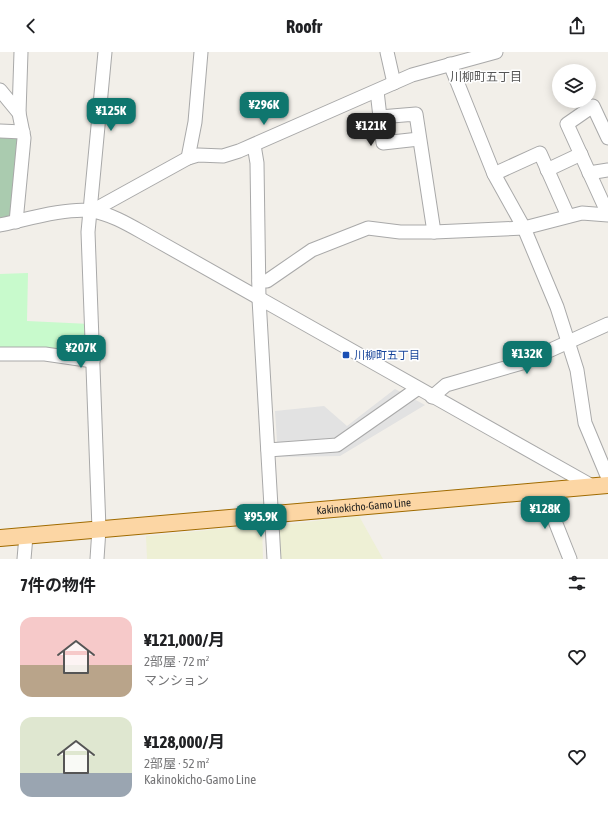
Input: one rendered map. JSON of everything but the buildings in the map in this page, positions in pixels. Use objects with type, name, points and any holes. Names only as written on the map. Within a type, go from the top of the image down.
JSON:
[{"type":"main road","name":"Kakinokicho-Gamo Line","points":[[0,538],[608,485]]},
{"type":"street","points":[[16,222],[24,138],[19,113],[21,52]]},
{"type":"street","points":[[97,559],[99,530],[88,232],[92,211],[105,52]]},
{"type":"street","points":[[188,158],[195,122],[201,52]]},
{"type":"street","points":[[387,52],[394,83]]},
{"type":"street","points":[[0,225],[61,213],[92,211],[188,158],[198,155],[223,156],[254,145],[394,83],[450,64],[496,52]]},
{"type":"street","points":[[450,64],[494,174],[524,228],[557,307],[577,370],[586,423],[608,478]]},
{"type":"street","points":[[0,90],[19,113]]},
{"type":"street","points":[[377,91],[383,143],[420,139]]},
{"type":"street","points":[[259,281],[267,281],[312,250],[368,228],[400,232],[524,228],[582,213],[608,214],[567,124],[593,106],[608,138]]},
{"type":"street","points":[[380,117],[416,114],[434,232]]},
{"type":"street","points":[[0,131],[23,132]]},
{"type":"street","points":[[254,145],[257,163],[259,299],[274,559]]},
{"type":"street","points":[[494,174],[540,153],[568,216]]},
{"type":"street","points":[[547,170],[581,154]]},
{"type":"street","points":[[589,173],[608,170]]},
{"type":"street","points":[[92,211],[130,226],[417,389],[592,486]]},
{"type":"street","points":[[432,397],[446,385],[522,363],[608,324]]},
{"type":"street","points":[[0,354],[45,354],[93,360]]},
{"type":"street","points":[[268,450],[337,446],[417,389]]},
{"type":"street","points":[[543,491],[570,559]]},
{"type":"street","points":[[24,559],[26,536]]},
{"type":"green space","points":[[0,136],[15,136],[19,139],[12,213],[5,219],[0,220]]},
{"type":"green space","points":[[28,273],[27,321],[90,324],[91,359],[0,352],[0,274]]},
{"type":"green space","points":[[359,516],[383,559],[280,559],[279,525]]},
{"type":"green space","points":[[262,525],[263,559],[147,559],[146,536]]},
{"type":"shaded area","points":[[395,389],[425,405],[340,456],[278,457],[275,411],[324,406],[347,426]]},
{"type":"place","name":"川柳町五丁目","points":[[346,355]]},
{"type":"district","name":"川柳町五丁目","points":[[486,77]]}]
